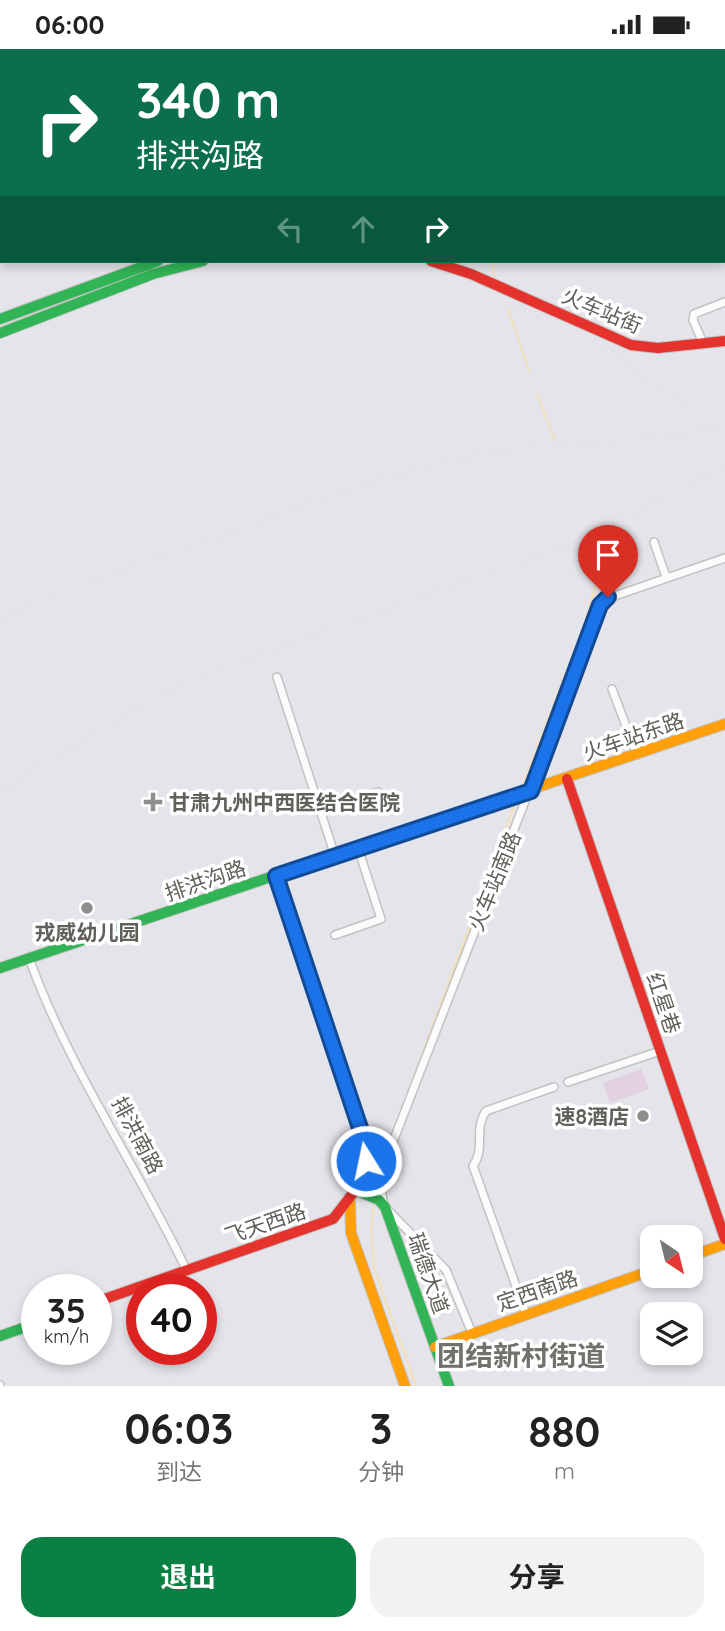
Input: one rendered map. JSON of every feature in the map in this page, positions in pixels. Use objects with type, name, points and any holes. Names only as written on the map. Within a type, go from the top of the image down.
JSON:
[{"type":"main road","points":[[0,319],[153,263]]},
{"type":"main road","points":[[0,333],[153,274],[195,263]]},
{"type":"main road","name":"火车站街","points":[[437,263],[471,274],[631,345],[658,348],[725,341]]},
{"type":"main road","name":"火车站东路","points":[[513,797],[725,724]]},
{"type":"main road","name":"红星巷","points":[[567,779],[725,1242]]},
{"type":"main road","name":"排洪沟路","points":[[29,958],[513,797]]},
{"type":"main road","points":[[276,876],[367,1149],[350,1201],[351,1233],[405,1386]]},
{"type":"main road","points":[[0,968],[29,958]]},
{"type":"main road","points":[[355,1190],[378,1201]]},
{"type":"main road","name":"飞天西路","points":[[187,1271],[333,1219],[350,1201]]},
{"type":"main road","name":"瑞德大道","points":[[378,1201],[449,1386]]},
{"type":"main road","points":[[704,1251],[725,1242]]},
{"type":"main road","points":[[112,1297],[187,1271]]},
{"type":"main road","name":"定西南路","points":[[435,1347],[640,1275]]},
{"type":"main road","points":[[0,1336],[21,1329]]},
{"type":"street","points":[[703,343],[693,320],[694,314],[725,302]]},
{"type":"street","points":[[654,543],[666,577]]},
{"type":"street","name":"火车站南路","points":[[378,1201],[391,1147],[600,605],[608,597],[725,558]]},
{"type":"street","points":[[277,677],[335,856]]},
{"type":"street","points":[[612,689],[637,755]]},
{"type":"street","points":[[320,811],[378,792]]},
{"type":"street","points":[[335,935],[381,919],[358,848]]},
{"type":"street","name":"排洪南路","points":[[29,958],[51,1009],[187,1271]]},
{"type":"street","points":[[568,1082],[660,1051]]},
{"type":"street","points":[[526,1314],[473,1166],[481,1147],[477,1129],[486,1111],[554,1087]]},
{"type":"street","points":[[378,1201],[446,1270],[471,1333]]},
{"type":"shaded area","points":[[641,1069],[649,1089],[610,1103],[603,1083]]},
{"type":"waterway","points":[[492,263],[496,279]]},
{"type":"waterway","points":[[508,309],[529,371]]},
{"type":"waterway","points":[[537,394],[554,438]]},
{"type":"waterway","points":[[521,789],[586,620],[596,584],[597,562],[590,542]]},
{"type":"waterway","points":[[400,1114],[517,798]]},
{"type":"waterway","points":[[374,1194],[383,1162]]},
{"type":"waterway","points":[[374,1203],[371,1229],[374,1268],[416,1386]]},
{"type":"railway","points":[[513,305],[577,328],[687,405]]},
{"type":"railway","points":[[0,619],[110,574],[412,470],[508,450],[664,436],[725,425]]},
{"type":"railway","points":[[0,791],[144,704],[201,676],[586,538],[725,466]]},
{"type":"traffic: fast","points":[[0,319],[153,263]]},
{"type":"traffic: fast","points":[[0,333],[153,274],[195,263]]},
{"type":"traffic: fast","points":[[0,968],[333,856]]},
{"type":"traffic: fast","points":[[355,1190],[379,1200],[385,1207],[449,1386]]},
{"type":"traffic: fast","points":[[0,1336],[21,1329]]},
{"type":"traffic: slow","points":[[333,856],[725,724]]},
{"type":"traffic: slow","points":[[350,1202],[351,1233],[405,1386]]},
{"type":"traffic: slow","points":[[704,1251],[725,1244]]},
{"type":"traffic: slow","points":[[435,1347],[640,1275]]},
{"type":"traffic: jam","points":[[437,263],[471,274],[631,345],[658,348],[725,341]]},
{"type":"traffic: jam","points":[[567,779],[725,1239]]},
{"type":"traffic: jam","points":[[112,1296],[333,1219],[357,1188],[367,1149],[277,876]]},
{"type":"place","name":"甘肃九州中西医结合医院","points":[[153,802]]},
{"type":"place","name":"戎威幼儿园","points":[[87,908]]},
{"type":"place","name":"速8酒店","points":[[643,1116]]},
{"type":"district","name":"团结新村街道","points":[[521,1355]]},
{"type":"route","points":[[366,1161],[367,1149],[276,876],[531,791],[600,605],[608,597]]}]
